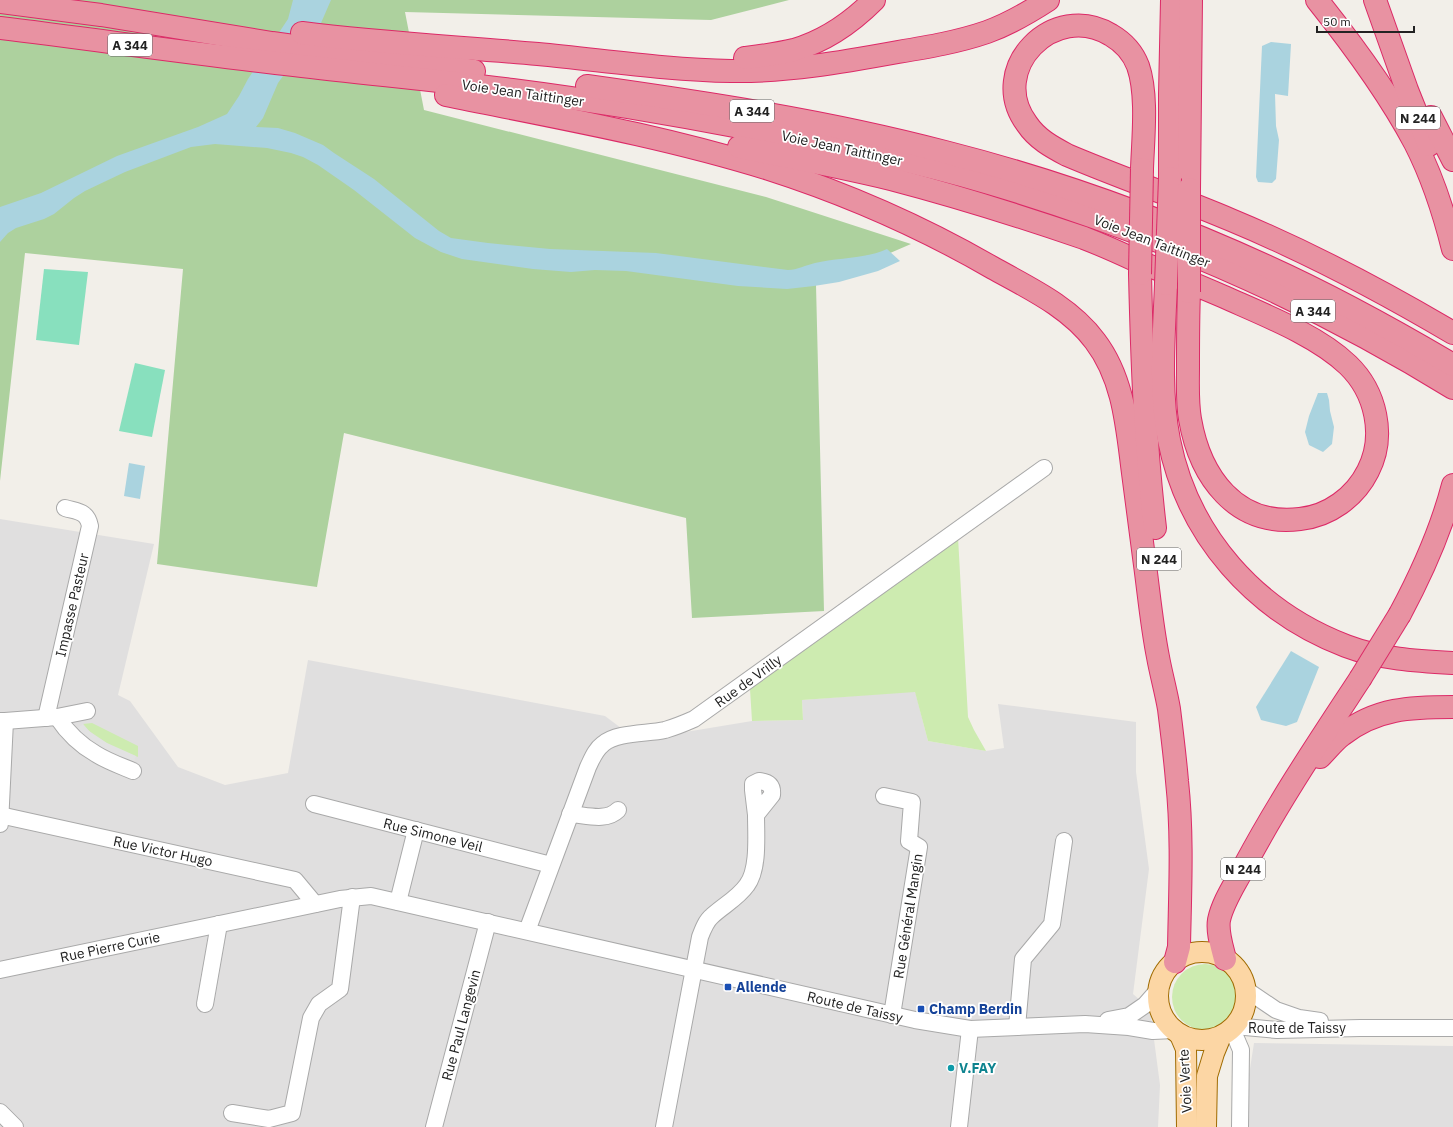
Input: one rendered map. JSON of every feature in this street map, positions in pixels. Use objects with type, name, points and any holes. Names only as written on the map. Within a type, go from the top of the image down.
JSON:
[{"type":"highway","points":[[271,45],[303,49],[582,58],[738,59],[793,50],[822,39],[834,33],[860,14],[874,0]]},
{"type":"highway","points":[[582,58],[695,70],[733,71],[810,66],[857,60],[964,39],[1009,23],[1048,0]]},
{"type":"highway","points":[[1172,0],[1170,94],[1157,174],[1152,279],[1162,369],[1165,415],[1175,463],[1185,492],[1208,536],[1230,566],[1259,595],[1293,619],[1347,646],[1408,660],[1453,663]]},
{"type":"highway","points":[[585,123],[739,147],[842,168],[969,201],[1087,240],[1235,302],[1320,344],[1337,356],[1358,376],[1369,395],[1375,411],[1377,432],[1376,449],[1369,469],[1359,486],[1343,502],[1326,512],[1308,518],[1277,520],[1259,516],[1238,506],[1229,499],[1213,480],[1199,454],[1189,417],[1188,382],[1189,292],[1189,189],[1191,0]]},
{"type":"highway","points":[[1317,0],[1372,73],[1415,144],[1426,167],[1453,249]]},
{"type":"highway","name":"N 244","points":[[1375,0],[1407,90],[1440,174],[1453,216]]},
{"type":"highway","name":"Voie Jean Taittinger","points":[[0,2],[101,15],[271,45],[694,101],[840,127],[948,152],[1045,180],[1116,204],[1213,243],[1267,266],[1346,305],[1453,365]]},
{"type":"highway","points":[[1384,23],[1453,160]]},
{"type":"highway","points":[[1152,279],[1157,174],[1138,67],[1133,56],[1121,42],[1096,28],[1075,26],[1054,30],[1038,39],[1024,54],[1016,72],[1014,88],[1017,105],[1021,115],[1026,124],[1042,141],[1067,155],[1231,220],[1291,247],[1345,273],[1453,333]]},
{"type":"highway","name":"Voie Jean Taittinger","points":[[0,28],[271,45]]},
{"type":"highway","points":[[303,49],[585,123],[707,151],[769,169],[842,195],[891,215],[927,232],[984,262],[1066,311],[1094,340],[1106,357],[1117,382],[1122,400],[1157,655],[1168,706]]},
{"type":"highway","name":"Voie Jean Taittinger","points":[[303,49],[511,90],[666,113],[832,145],[913,163],[987,182],[1069,209],[1214,265],[1351,329],[1453,388]]},
{"type":"highway","name":"N 244","points":[[1152,279],[1142,351],[1150,476],[1168,655],[1168,706],[1177,783],[1181,854],[1179,947],[1175,962]]},
{"type":"highway","name":"N 244","points":[[1225,959],[1219,931],[1219,919],[1222,910],[1261,835],[1400,614],[1427,562],[1440,529],[1453,485]]},
{"type":"highway","points":[[1291,786],[1340,736],[1369,718],[1393,710],[1406,708],[1453,707]]},
{"type":"main road","points":[[1205,952],[1216,954],[1225,959],[1235,967],[1242,977],[1246,999],[1240,1018],[1229,1030],[1208,1040],[1194,1040],[1177,1032],[1166,1022],[1161,1012],[1158,1000],[1159,989],[1167,969],[1184,956],[1194,953],[1205,952]]},
{"type":"main road","name":"Voie Verte","points":[[1206,1127],[1207,1076],[1214,1053],[1229,1030]]},
{"type":"main road","name":"Voie Verte","points":[[1177,1032],[1186,1049],[1187,1127]]},
{"type":"street","name":"Rue de Vrilly","points":[[526,931],[588,767],[596,751],[602,744],[620,737],[665,730],[694,719],[1044,468]]},
{"type":"street","name":"Impasse Pasteur","points":[[52,718],[90,526],[89,519],[83,513],[65,508]]},
{"type":"street","points":[[0,824],[3,721],[52,718],[87,711]]},
{"type":"street","points":[[52,718],[64,727],[76,740],[96,754],[133,771]]},
{"type":"street","name":"Rue Général Mangin","points":[[884,796],[912,802],[909,842],[919,847],[892,1015]]},
{"type":"street","name":"Rue Simone Veil","points":[[314,804],[552,865]]},
{"type":"street","points":[[570,814],[602,817],[613,814],[618,810]]},
{"type":"street","name":"Rue Victor Hugo","points":[[0,815],[295,880],[315,904]]},
{"type":"street","points":[[664,1127],[700,937],[705,924],[711,916],[741,893],[748,884],[755,862],[756,815]]},
{"type":"street","points":[[416,830],[398,902],[488,922]]},
{"type":"street","points":[[1017,1027],[1023,959],[1052,924],[1064,841]]},
{"type":"street","name":"Rue Pierre Curie","points":[[0,970],[352,897],[371,896],[398,902]]},
{"type":"street","points":[[232,1113],[269,1119],[292,1113],[311,1018],[319,1004],[340,989],[352,897]]},
{"type":"street","name":"Route de Taissy","points":[[488,922],[892,1015],[970,1029],[1085,1024],[1177,1032]]},
{"type":"street","name":"Rue Paul Langevin","points":[[434,1127],[488,922]]},
{"type":"street","points":[[205,1004],[219,924]]},
{"type":"street","name":"Route de Taissy","points":[[1085,1024],[1130,1016],[1145,1005],[1159,989]]},
{"type":"street","name":"Route de Taissy","points":[[1245,989],[1276,1010],[1299,1018],[1360,1028]]},
{"type":"street","name":"Route de Taissy","points":[[1229,1030],[1453,1028]]},
{"type":"street","points":[[959,1127],[970,1029]]},
{"type":"street","points":[[1229,1030],[1241,1050],[1240,1127]]},
{"type":"street","points":[[0,1112],[15,1127]]},
{"type":"shaded area","points":[[0,519],[154,544],[118,695],[130,701],[178,767],[225,785],[288,773],[308,660],[605,716],[637,740],[752,721],[803,720],[802,700],[915,691],[928,741],[986,751],[1004,748],[998,704],[1136,722],[1136,772],[1149,869],[1133,994],[1150,1009],[1160,1085],[1158,1127],[0,1127]]},
{"type":"shaded area","points":[[83,724],[89,731],[107,743],[136,756],[130,772],[68,734]]},
{"type":"shaded area","points":[[1254,1043],[1453,1046],[1453,1127],[1244,1127],[1244,1107]]},
{"type":"green space","points":[[0,0],[789,0],[711,20],[405,12],[424,110],[766,197],[911,244],[816,285],[824,611],[692,618],[686,518],[344,433],[317,587],[157,564],[183,269],[25,253],[0,481]]},
{"type":"green space","points":[[44,269],[88,272],[79,345],[36,340]]},
{"type":"green space","points":[[135,363],[165,370],[152,437],[119,431]]},
{"type":"green space","points":[[958,537],[968,717],[986,751],[928,741],[915,692],[802,700],[803,720],[752,721],[750,689]]},
{"type":"green space","points":[[92,723],[138,746],[138,757],[101,740],[83,724]]},
{"type":"green space","points":[[1205,964],[1218,967],[1228,974],[1235,984],[1238,997],[1235,1010],[1228,1020],[1218,1027],[1205,1030],[1192,1027],[1182,1020],[1175,1010],[1172,997],[1175,984],[1182,974],[1192,967]]},
{"type":"water","points":[[293,0],[331,0],[321,23],[278,83],[263,118],[256,127],[278,128],[295,133],[323,145],[374,179],[439,231],[451,238],[550,249],[656,253],[788,270],[823,261],[862,256],[887,249],[900,261],[878,271],[839,282],[787,289],[738,286],[626,271],[595,270],[571,272],[533,269],[462,259],[441,252],[415,238],[354,190],[318,165],[303,157],[267,148],[215,144],[191,147],[125,172],[85,191],[54,214],[44,219],[16,228],[8,233],[0,242],[0,207],[41,193],[117,156],[198,127],[227,114],[248,79],[288,19]]},
{"type":"water","points":[[1271,42],[1291,44],[1288,96],[1275,94],[1276,126],[1279,140],[1276,179],[1272,183],[1258,182],[1256,177],[1262,46]]},
{"type":"water","points":[[1318,393],[1327,393],[1334,427],[1332,444],[1323,452],[1309,445],[1305,432],[1309,416]]},
{"type":"water","points":[[129,463],[145,466],[140,499],[124,496]]},
{"type":"water","points":[[1291,651],[1319,667],[1297,722],[1286,726],[1261,720],[1256,707]]},
{"type":"place","name":"Allende","points":[[728,987]]},
{"type":"place","name":"Champ Berdin","points":[[921,1009]]},
{"type":"place","name":"V.FAY","points":[[951,1068]]}]
